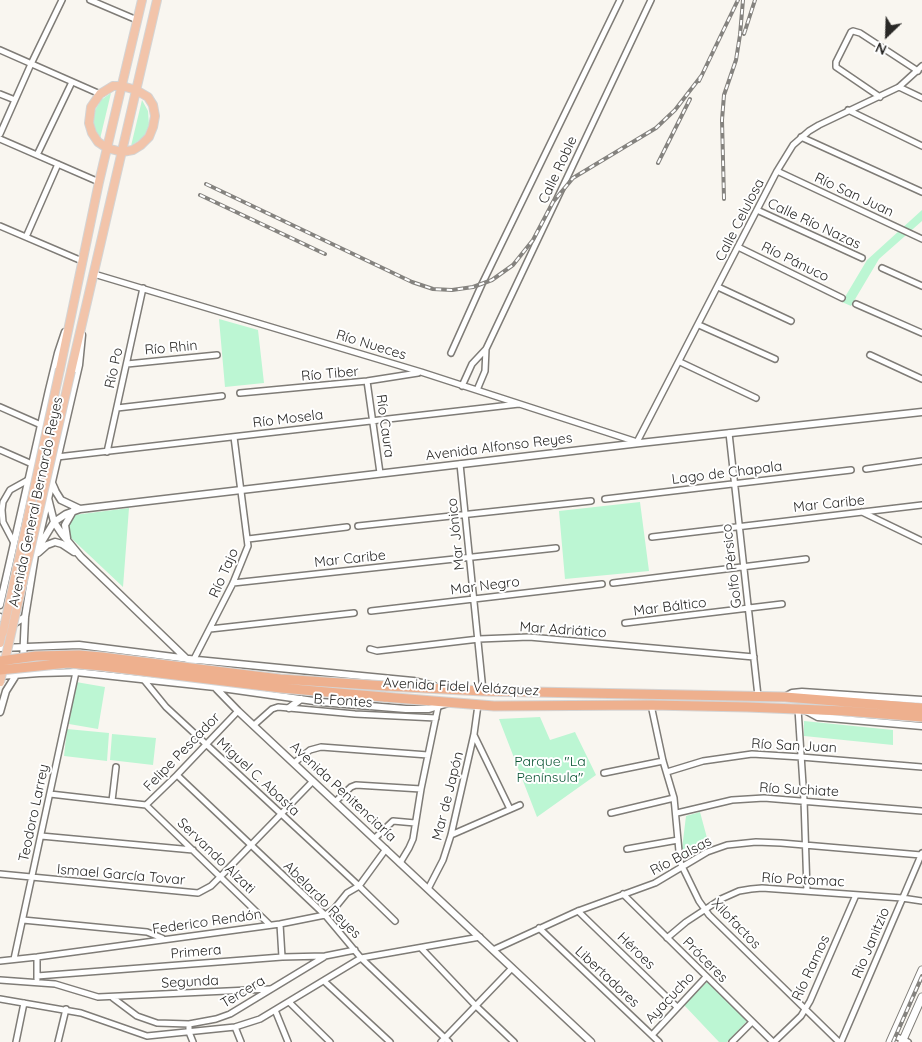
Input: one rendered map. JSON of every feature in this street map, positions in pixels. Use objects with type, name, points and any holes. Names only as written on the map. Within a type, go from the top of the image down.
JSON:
[{"type":"highway","name":"Avenida Fidel Velázquez","points":[[0,661],[50,655],[94,656],[280,680],[483,691],[785,697],[922,717]]},
{"type":"highway","name":"Avenida Fidel Velázquez","points":[[0,670],[80,664],[281,688],[478,705],[651,705],[801,709],[846,706],[922,708]]},
{"type":"main road","name":"Avenida General Bernardo Reyes","points":[[0,643],[99,182],[142,0]]},
{"type":"main road","name":"Avenida General Bernardo Reyes","points":[[0,682],[157,0]]},
{"type":"main road","points":[[113,86],[122,86],[136,90],[148,97],[153,106],[155,116],[154,127],[149,137],[133,150],[122,152],[107,148],[95,137],[89,123],[91,107],[100,94],[113,86]]},
{"type":"main road","points":[[892,1039],[922,970]]},
{"type":"main road","points":[[905,1041],[922,996]]},
{"type":"street","points":[[0,134],[62,0]]},
{"type":"street","points":[[90,0],[137,20]]},
{"type":"street","points":[[451,353],[482,284],[620,0]]},
{"type":"street","name":"Calle Roble","points":[[462,386],[472,364],[486,349],[652,0]]},
{"type":"street","points":[[880,97],[836,67],[836,62],[848,34],[853,31],[860,33],[918,71]]},
{"type":"street","points":[[0,50],[100,94]]},
{"type":"street","name":"Calle Celulosa","points":[[639,442],[777,171],[789,151],[801,137],[819,125],[899,87],[922,66]]},
{"type":"street","points":[[37,155],[72,82]]},
{"type":"street","points":[[899,87],[922,98]]},
{"type":"street","points":[[0,94],[15,100]]},
{"type":"street","points":[[848,110],[922,146]]},
{"type":"street","points":[[801,137],[922,192]]},
{"type":"street","points":[[0,139],[99,182]]},
{"type":"street","points":[[26,237],[58,164]]},
{"type":"street","name":"Río San Juan","points":[[777,171],[922,239]]},
{"type":"street","name":"Calle Río Nazas","points":[[758,210],[862,258]]},
{"type":"street","points":[[0,226],[82,261]]},
{"type":"street","name":"Río Pánuco","points":[[738,247],[842,298]]},
{"type":"street","points":[[882,268],[922,286]]},
{"type":"street","name":"Río Nueces","points":[[94,274],[421,372],[639,442]]},
{"type":"street","points":[[718,287],[791,321]]},
{"type":"street","name":"Río Po","points":[[106,452],[143,288]]},
{"type":"street","points":[[856,304],[922,333]]},
{"type":"street","name":"Avenida General Bernardo Reyes","points":[[0,605],[54,366],[70,319]]},
{"type":"street","name":"Avenida General Bernardo Reyes","points":[[0,712],[6,691],[22,666],[25,617],[36,552],[78,365],[83,322]]},
{"type":"street","points":[[699,325],[775,359]]},
{"type":"street","name":"Calle Roble","points":[[477,390],[485,370],[486,349]]},
{"type":"street","name":"Río Rhin","points":[[127,364],[217,355]]},
{"type":"street","points":[[870,355],[922,378]]},
{"type":"street","points":[[680,362],[756,398]]},
{"type":"street","name":"Río Tiber","points":[[240,393],[367,382],[421,372]]},
{"type":"street","name":"Río Caura","points":[[367,382],[380,473]]},
{"type":"street","points":[[117,408],[222,396]]},
{"type":"street","name":"Río Mosela","points":[[57,457],[521,404]]},
{"type":"street","points":[[0,407],[41,425]]},
{"type":"street","name":"Avenida Alfonso Reyes","points":[[36,552],[54,522],[76,510],[639,442],[729,434],[922,412]]},
{"type":"street","name":"Golfo Pérsico","points":[[729,434],[758,696]]},
{"type":"street","name":"Río Tajo","points":[[194,659],[247,552],[248,539],[234,437]]},
{"type":"street","points":[[0,450],[32,464]]},
{"type":"street","points":[[866,469],[922,461]]},
{"type":"street","name":"Mar Jónico","points":[[460,464],[483,691]]},
{"type":"street","name":"Lago de Chapala","points":[[605,499],[851,470]]},
{"type":"street","points":[[15,544],[3,522],[2,496],[28,480]]},
{"type":"street","points":[[52,482],[62,500],[76,510],[65,525],[67,540]]},
{"type":"street","name":"Avenida Penitenciaría","points":[[48,498],[54,522],[81,556],[238,710],[592,1042]]},
{"type":"street","points":[[358,526],[591,501]]},
{"type":"street","name":"Mar Caribe","points":[[652,537],[922,505]]},
{"type":"street","points":[[862,512],[922,541]]},
{"type":"street","points":[[248,539],[347,527]]},
{"type":"street","name":"Avenida Penitenciaría","points":[[36,552],[55,542],[64,545],[81,556]]},
{"type":"street","name":"Mar Caribe","points":[[233,583],[556,548]]},
{"type":"street","points":[[613,583],[806,560]]},
{"type":"street","name":"Mar Negro","points":[[371,611],[602,584]]},
{"type":"street","name":"Mar Báltico","points":[[624,623],[782,604]]},
{"type":"street","points":[[210,629],[354,613]]},
{"type":"street","points":[[0,617],[6,622],[15,623],[25,617]]},
{"type":"street","name":"Mar Adriático","points":[[370,649],[377,651],[511,637],[544,638],[754,657]]},
{"type":"street","points":[[57,672],[52,664],[52,656],[55,650],[64,645]]},
{"type":"street","points":[[0,648],[64,645],[108,648],[194,659],[413,681],[443,689]]},
{"type":"street","points":[[177,656],[183,663],[185,671],[183,679],[179,683]]},
{"type":"street","points":[[227,662],[222,668],[221,676],[223,683],[232,690]]},
{"type":"street","points":[[0,676],[76,672],[215,687],[301,699],[406,709],[429,709],[449,703]]},
{"type":"street","name":"Teodoro Larrey","points":[[14,959],[76,672]]},
{"type":"street","name":"Miguel C. Abasta","points":[[144,680],[166,707],[395,921]]},
{"type":"street","points":[[785,697],[792,693],[802,692],[922,700]]},
{"type":"street","points":[[289,708],[301,699]]},
{"type":"street","name":"Mar de Japón","points":[[428,889],[442,860],[451,835],[474,734],[478,705]]},
{"type":"street","name":"Xilofactos","points":[[651,705],[677,813],[678,854],[681,868],[704,910],[840,1042]]},
{"type":"street","points":[[400,863],[411,844],[438,707]]},
{"type":"street","name":"B. Fontes","points":[[254,724],[274,708],[436,718]]},
{"type":"street","points":[[808,891],[801,756],[801,709],[818,718],[922,726]]},
{"type":"street","name":"Felipe Pescador","points":[[50,794],[146,805],[238,710]]},
{"type":"street","points":[[474,734],[510,809]]},
{"type":"street","points":[[294,763],[310,750],[321,746],[428,755]]},
{"type":"street","name":"Río San Juan","points":[[667,772],[703,761],[738,755],[801,756],[922,767]]},
{"type":"street","points":[[604,773],[663,761]]},
{"type":"street","points":[[112,800],[116,767]]},
{"type":"street","name":"Abelardo Reyes","points":[[177,775],[325,915],[361,958],[445,1041]]},
{"type":"street","name":"Ismael García Tovar","points":[[0,874],[198,893],[211,886],[222,876],[313,781]]},
{"type":"street","points":[[336,801],[351,787],[356,785],[421,789]]},
{"type":"street","points":[[611,813],[674,798]]},
{"type":"street","name":"Río Suchiate","points":[[677,813],[732,800],[764,798],[922,810]]},
{"type":"street","name":"Servando Alzati","points":[[146,805],[222,876],[270,925]]},
{"type":"street","points":[[451,835],[520,805]]},
{"type":"street","points":[[375,838],[393,821],[416,823]]},
{"type":"street","points":[[41,836],[193,850]]},
{"type":"street","points":[[627,849],[678,840]]},
{"type":"street","name":"Río Balsas","points":[[493,950],[578,911],[643,888],[707,852],[727,845],[756,842],[807,844],[921,854]]},
{"type":"street","points":[[325,915],[334,909],[352,889],[359,886],[386,849]]},
{"type":"street","name":"Rio Janitzio","points":[[840,1042],[921,854]]},
{"type":"street","name":"Río Potomac","points":[[667,938],[720,898],[751,889],[856,894],[922,901]]},
{"type":"street","name":"Próceres","points":[[623,894],[773,1042]]},
{"type":"street","name":"Río Ramos","points":[[773,1042],[805,1009],[856,894]]},
{"type":"street","name":"Héroes","points":[[578,911],[678,1006]]},
{"type":"street","name":"Federico Rendón","points":[[0,961],[280,924],[325,915]]},
{"type":"street","points":[[23,920],[147,932],[162,939]]},
{"type":"street","points":[[280,924],[282,957]]},
{"type":"street","name":"Libertadores","points":[[539,928],[659,1042]]},
{"type":"street","points":[[0,999],[81,1013],[148,1039],[189,1032],[235,1028],[254,1022],[361,958],[480,937]]},
{"type":"street","points":[[421,948],[475,1005],[514,1042]]},
{"type":"street","name":"Primera","points":[[0,980],[36,979],[282,957],[325,956],[355,950]]},
{"type":"street","name":"Tercera","points":[[112,998],[142,1019],[164,1024],[189,1024],[222,1018],[325,956]]},
{"type":"street","points":[[36,979],[37,957]]},
{"type":"street","points":[[445,1041],[475,1005],[512,968]]},
{"type":"street","name":"Ayacucho","points":[[652,1035],[706,977]]},
{"type":"street","name":"Primera","points":[[36,979],[66,986],[91,996],[112,998]]},
{"type":"street","points":[[324,980],[390,1042]]},
{"type":"street","name":"Segunda","points":[[112,998],[270,989]]},
{"type":"street","points":[[288,1002],[330,1042]]},
{"type":"street","points":[[16,1042],[24,1003]]},
{"type":"street","points":[[58,1042],[66,1009]]},
{"type":"street","points":[[275,1010],[288,1042]]},
{"type":"street","points":[[732,1042],[752,1022]]},
{"type":"street","points":[[189,1024],[189,1032],[193,1042]]},
{"type":"street","points":[[235,1028],[241,1042]]},
{"type":"street","points":[[892,1039],[905,1041]]},
{"type":"green space","points":[[111,93],[100,139],[93,125],[94,112],[101,100]]},
{"type":"green space","points":[[142,100],[148,111],[149,125],[144,137],[131,146]]},
{"type":"green space","points":[[922,210],[922,221],[879,259],[851,306],[842,302],[867,260]]},
{"type":"green space","points":[[219,319],[258,330],[264,383],[225,387]]},
{"type":"green space","points":[[640,502],[649,571],[565,579],[559,511]]},
{"type":"green space","points":[[129,508],[123,587],[71,538],[68,533],[68,525],[74,515]]},
{"type":"green space","points":[[76,682],[105,687],[98,729],[69,724]]},
{"type":"green space","name":"Parque \"La Península\"","points":[[540,717],[550,740],[575,732],[596,775],[537,817],[499,719]]},
{"type":"green space","points":[[804,721],[893,730],[893,745],[804,736]]},
{"type":"green space","points":[[67,729],[109,733],[107,761],[64,756]]},
{"type":"green space","points":[[112,734],[156,738],[153,765],[110,760]]},
{"type":"green space","points":[[700,812],[710,849],[686,861],[682,849],[686,816]]},
{"type":"green space","points":[[707,982],[747,1021],[727,1042],[719,1042],[684,1005]]},
{"type":"railway","points":[[699,81],[738,0]]},
{"type":"railway","points":[[724,199],[722,120],[724,95],[736,60],[743,0]]},
{"type":"railway","points":[[744,34],[755,0]]},
{"type":"railway","points":[[206,184],[412,282],[433,289],[452,290],[473,287],[492,280],[513,265],[533,240],[553,202],[573,178],[656,128],[675,110],[702,75]]},
{"type":"railway","points":[[658,163],[690,99]]},
{"type":"railway","points":[[200,195],[325,254]]},
{"type":"railway","points":[[893,1042],[922,976]]}]
